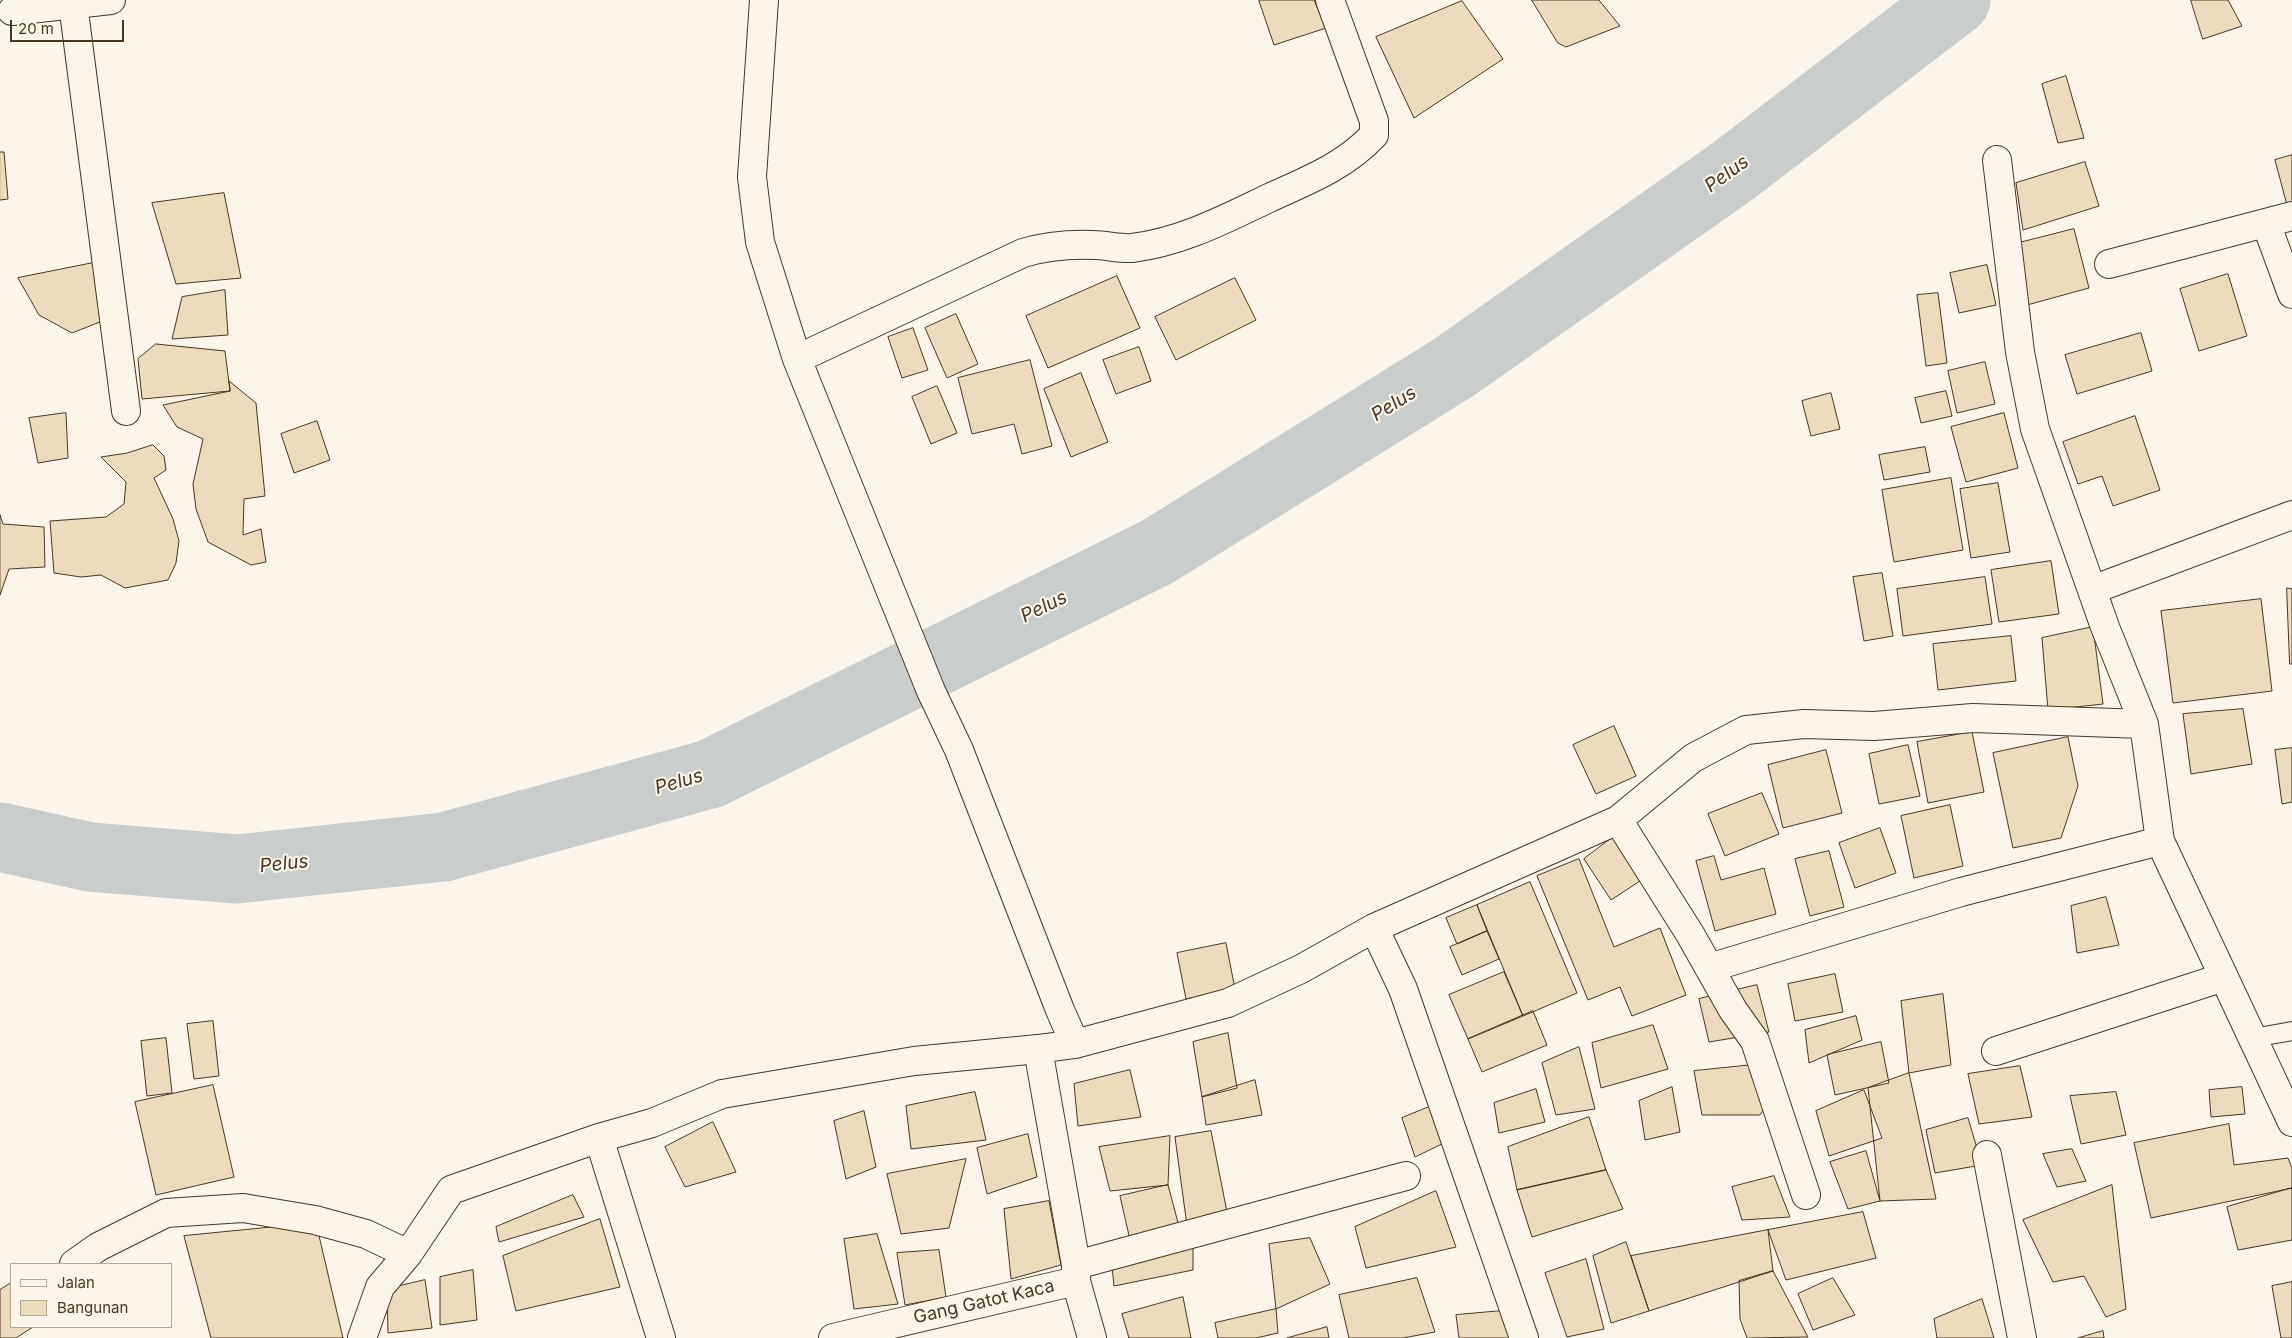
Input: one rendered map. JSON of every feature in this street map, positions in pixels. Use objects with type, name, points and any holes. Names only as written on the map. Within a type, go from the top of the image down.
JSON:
[{"type":"street","points":[[12,11],[112,0]]},
{"type":"street","points":[[764,0],[752,177],[760,242],[798,359],[931,691],[959,750],[1074,1044]]},
{"type":"street","points":[[798,359],[1023,253],[1046,246],[1094,245],[1129,248],[1164,243],[1197,233],[1334,168],[1360,150],[1374,135],[1374,121],[1330,0]]},
{"type":"street","points":[[73,4],[126,411]]},
{"type":"street","points":[[1997,160],[2020,352],[2035,428],[2092,590],[2144,724],[2160,841],[2292,1122]]},
{"type":"street","points":[[2109,264],[2279,219],[2292,294]]},
{"type":"street","points":[[2092,590],[2292,515]]},
{"type":"street","points":[[362,1338],[380,1287],[408,1254],[451,1190],[599,1138],[652,1123],[722,1094],[914,1061],[1074,1044],[1228,1003],[1301,969],[1374,928],[1627,834],[1694,758],[1746,730],[1804,724],[1874,726],[1973,718],[2144,724]]},
{"type":"street","points":[[1627,834],[1733,1010],[1755,1041],[1806,1195]]},
{"type":"street","points":[[1709,968],[1962,892],[2160,841]]},
{"type":"street","points":[[1374,928],[1400,980],[1524,1338]]},
{"type":"street","points":[[1996,1051],[2224,978]]},
{"type":"street","points":[[1038,1049],[1076,1273],[1092,1338]]},
{"type":"street","points":[[599,1138],[661,1338]]},
{"type":"street","points":[[1987,1155],[2022,1338]]},
{"type":"street","name":"Gang Gatot Kaca","points":[[833,1338],[1076,1273],[1406,1176]]},
{"type":"street","points":[[75,1263],[98,1247],[166,1213],[243,1208],[316,1220],[366,1234],[408,1254]]},
{"type":"lane","points":[[2253,1038],[2292,1031]]},
{"type":"building","points":[[1314,0],[1326,28],[1274,45],[1259,1]]},
{"type":"building","points":[[1532,0],[1599,0],[1620,26],[1566,47],[1558,43]]},
{"type":"building","points":[[2191,0],[2228,0],[2242,26],[2203,39]]},
{"type":"building","points":[[1462,1],[1503,59],[1414,118],[1376,37]]},
{"type":"building","points":[[2066,76],[2084,138],[2058,143],[2042,84]]},
{"type":"building","points":[[0,152],[4,152],[8,199],[0,200]]},
{"type":"building","points":[[2292,155],[2292,208],[2288,209],[2275,160]]},
{"type":"building","points":[[2085,162],[2099,206],[2023,230],[2016,183]]},
{"type":"building","points":[[224,193],[241,278],[176,284],[152,203]]},
{"type":"building","points":[[2074,229],[2089,288],[2027,305],[2011,245]]},
{"type":"building","points":[[98,262],[105,320],[72,333],[39,315],[18,278]]},
{"type":"building","points":[[1987,265],[1996,305],[1959,313],[1950,273]]},
{"type":"building","points":[[2228,274],[2247,336],[2199,351],[2180,289]]},
{"type":"building","points":[[1117,276],[1140,328],[1048,368],[1026,316]]},
{"type":"building","points":[[1235,278],[1256,320],[1176,360],[1155,317]]},
{"type":"building","points":[[225,290],[228,335],[172,339],[182,297]]},
{"type":"building","points":[[1938,293],[1947,363],[1926,366],[1917,295]]},
{"type":"building","points":[[956,314],[978,364],[947,378],[925,328]]},
{"type":"building","points":[[913,328],[928,370],[902,378],[888,337]]},
{"type":"building","points":[[2141,333],[2152,371],[2077,394],[2065,355]]},
{"type":"building","points":[[156,344],[225,351],[230,391],[142,399],[138,359]]},
{"type":"building","points":[[1139,347],[1151,381],[1116,394],[1103,360]]},
{"type":"building","points":[[1030,360],[1052,446],[1022,454],[1014,424],[972,434],[958,378]]},
{"type":"building","points":[[1985,362],[1995,404],[1957,413],[1948,371]]},
{"type":"building","points":[[1081,373],[1108,442],[1071,457],[1044,389]]},
{"type":"building","points":[[229,381],[256,403],[265,496],[244,499],[243,535],[261,529],[266,562],[251,565],[208,542],[196,509],[193,484],[203,439],[177,427],[163,405],[230,391]]},
{"type":"building","points":[[937,386],[957,433],[931,444],[912,397]]},
{"type":"building","points":[[1946,391],[1952,416],[1921,423],[1915,398]]},
{"type":"building","points":[[1831,393],[1840,429],[1811,436],[1802,401]]},
{"type":"building","points":[[66,413],[68,458],[38,463],[29,418]]},
{"type":"building","points":[[2004,413],[2018,468],[1966,482],[1951,427]]},
{"type":"building","points":[[2135,416],[2160,490],[2113,506],[2102,476],[2078,484],[2063,442]]},
{"type":"building","points":[[317,421],[330,460],[294,473],[281,434]]},
{"type":"building","points":[[153,445],[164,456],[166,470],[154,478],[173,519],[179,541],[176,563],[168,580],[125,588],[101,575],[81,577],[54,573],[50,521],[106,517],[124,504],[126,482],[101,457],[127,453]]},
{"type":"building","points":[[1925,447],[1930,472],[1884,480],[1879,455]]},
{"type":"building","points":[[1951,478],[1963,550],[1894,562],[1882,490]]},
{"type":"building","points":[[1998,483],[2010,552],[1971,558],[1960,489]]},
{"type":"building","points":[[0,515],[3,524],[44,527],[45,567],[9,569],[0,595]]},
{"type":"building","points":[[2051,561],[2059,614],[1999,622],[1991,570]]},
{"type":"building","points":[[1882,573],[1893,636],[1864,641],[1853,577]]},
{"type":"building","points":[[1985,577],[1992,624],[1903,636],[1897,589]]},
{"type":"building","points":[[2287,588],[2292,589],[2292,664],[2290,664]]},
{"type":"building","points":[[2261,599],[2272,691],[2173,703],[2161,611]]},
{"type":"building","points":[[2093,627],[2103,704],[2048,710],[2042,638]]},
{"type":"building","points":[[2011,636],[2016,681],[1938,690],[1933,644]]},
{"type":"building","points":[[2243,709],[2252,764],[2191,774],[2183,714]]},
{"type":"building","points":[[1614,726],[1636,776],[1596,794],[1573,745]]},
{"type":"building","points":[[1972,732],[1984,792],[1928,803],[1917,742]]},
{"type":"building","points":[[2068,737],[2078,786],[2061,838],[2013,848],[1993,753]]},
{"type":"building","points":[[1908,745],[1920,796],[1879,804],[1869,754]]},
{"type":"building","points":[[2292,748],[2292,802],[2282,804],[2275,750]]},
{"type":"building","points":[[1826,750],[1842,813],[1783,828],[1768,765]]},
{"type":"building","points":[[1762,793],[1779,834],[1725,856],[1708,814]]},
{"type":"building","points":[[1950,805],[1963,866],[1914,878],[1901,816]]},
{"type":"building","points":[[1880,828],[1896,873],[1855,888],[1839,843]]},
{"type":"building","points":[[1617,834],[1646,877],[1611,900],[1584,859]]},
{"type":"building","points":[[1829,851],[1844,907],[1810,916],[1795,859]]},
{"type":"building","points":[[1714,856],[1721,880],[1764,868],[1776,914],[1715,931],[1696,861]]},
{"type":"building","points":[[1579,859],[1614,947],[1660,928],[1686,995],[1632,1016],[1620,987],[1588,1000],[1537,876]]},
{"type":"building","points":[[1530,882],[1577,993],[1523,1016],[1477,905]]},
{"type":"building","points":[[2106,897],[2119,945],[2077,953],[2071,906]]},
{"type":"building","points":[[1477,905],[1487,931],[1457,944],[1446,918]]},
{"type":"building","points":[[1487,931],[1499,959],[1462,975],[1450,947]]},
{"type":"building","points":[[1226,943],[1235,989],[1186,999],[1177,953]]},
{"type":"building","points":[[1504,972],[1523,1016],[1468,1039],[1449,995]]},
{"type":"building","points":[[1835,974],[1843,1012],[1795,1021],[1788,984]]},
{"type":"building","points":[[1757,985],[1769,1032],[1709,1042],[1699,999]]},
{"type":"building","points":[[1943,994],[1951,1065],[1909,1073],[1901,1001]]},
{"type":"building","points":[[1533,1011],[1547,1045],[1482,1072],[1468,1039]]},
{"type":"building","points":[[1856,1016],[1862,1040],[1809,1063],[1805,1030]]},
{"type":"building","points":[[213,1021],[219,1076],[194,1079],[187,1024]]},
{"type":"building","points":[[1653,1025],[1668,1069],[1601,1088],[1592,1043]]},
{"type":"building","points":[[1228,1033],[1237,1088],[1202,1097],[1193,1042]]},
{"type":"building","points":[[166,1038],[172,1093],[147,1096],[141,1041]]},
{"type":"building","points":[[1881,1042],[1889,1083],[1835,1095],[1827,1055]]},
{"type":"building","points":[[1579,1047],[1595,1109],[1556,1115],[1542,1063]]},
{"type":"building","points":[[1753,1065],[1764,1109],[1760,1115],[1702,1115],[1694,1071]]},
{"type":"building","points":[[2020,1066],[2032,1117],[1979,1124],[1968,1074]]},
{"type":"building","points":[[1130,1070],[1141,1117],[1078,1126],[1074,1084]]},
{"type":"building","points":[[1909,1073],[1936,1199],[1880,1201],[1868,1088]]},
{"type":"building","points":[[1255,1080],[1262,1115],[1206,1125],[1202,1097]]},
{"type":"building","points":[[213,1085],[234,1177],[156,1195],[135,1102]]},
{"type":"building","points":[[1672,1087],[1680,1132],[1645,1140],[1639,1101]]},
{"type":"building","points":[[2242,1087],[2245,1114],[2211,1117],[2209,1090]]},
{"type":"building","points":[[1536,1089],[1545,1122],[1499,1133],[1494,1103]]},
{"type":"building","points":[[1864,1090],[1882,1138],[1829,1156],[1816,1111]]},
{"type":"building","points":[[975,1092],[986,1140],[911,1149],[906,1106]]},
{"type":"building","points":[[2116,1092],[2126,1135],[2081,1144],[2070,1096]]},
{"type":"building","points":[[1434,1105],[1448,1141],[1415,1157],[1402,1118]]},
{"type":"building","points":[[864,1111],[876,1167],[846,1179],[834,1121]]},
{"type":"building","points":[[1589,1117],[1606,1170],[1517,1190],[1508,1147]]},
{"type":"building","points":[[1968,1118],[1982,1165],[1935,1173],[1926,1130]]},
{"type":"building","points":[[713,1122],[736,1172],[685,1187],[665,1147]]},
{"type":"building","points":[[2229,1124],[2234,1165],[2288,1158],[2292,1168],[2292,1188],[2151,1218],[2134,1143]]},
{"type":"building","points":[[1211,1131],[1228,1217],[1187,1226],[1175,1137]]},
{"type":"building","points":[[1028,1134],[1037,1177],[987,1194],[977,1148]]},
{"type":"building","points":[[1170,1136],[1168,1185],[1110,1191],[1099,1147]]},
{"type":"building","points":[[2072,1149],[2086,1181],[2057,1187],[2043,1154]]},
{"type":"building","points":[[1866,1151],[1880,1201],[1848,1209],[1830,1162]]},
{"type":"building","points":[[966,1159],[949,1228],[901,1234],[887,1174]]},
{"type":"building","points":[[1606,1170],[1623,1209],[1532,1237],[1517,1190]]},
{"type":"building","points":[[1774,1176],[1790,1217],[1742,1220],[1732,1187]]},
{"type":"building","points":[[1168,1185],[1180,1230],[1130,1240],[1120,1196]]},
{"type":"building","points":[[2112,1185],[2126,1309],[2106,1317],[2084,1276],[2053,1282],[2023,1220]]},
{"type":"building","points":[[2292,1188],[2292,1240],[2238,1250],[2227,1207]]},
{"type":"building","points":[[1436,1191],[1456,1247],[1366,1268],[1355,1227]]},
{"type":"building","points":[[573,1195],[584,1217],[499,1242],[496,1227]]},
{"type":"building","points":[[1049,1201],[1061,1265],[1011,1279],[1004,1209]]},
{"type":"building","points":[[1863,1212],[1876,1258],[1786,1280],[1768,1230]]},
{"type":"building","points":[[600,1219],[620,1287],[516,1311],[503,1256]]},
{"type":"building","points":[[316,1223],[343,1338],[211,1338],[184,1236]]},
{"type":"building","points":[[1768,1230],[1773,1271],[1649,1311],[1631,1256]]},
{"type":"building","points":[[877,1234],[898,1304],[854,1309],[844,1239]]},
{"type":"building","points":[[1310,1238],[1330,1284],[1276,1309],[1269,1244]]},
{"type":"building","points":[[1626,1242],[1649,1311],[1611,1323],[1593,1256]]},
{"type":"building","points":[[1193,1248],[1193,1270],[1114,1286],[1112,1266]]},
{"type":"building","points":[[939,1250],[946,1297],[905,1305],[897,1253]]},
{"type":"building","points":[[1586,1259],[1604,1329],[1567,1337],[1545,1273]]},
{"type":"building","points":[[473,1270],[477,1320],[440,1325],[440,1277]]},
{"type":"building","points":[[1773,1271],[1808,1337],[1747,1338],[1740,1319],[1739,1281]]},
{"type":"building","points":[[1417,1278],[1435,1332],[1403,1338],[1349,1338],[1339,1295]]},
{"type":"building","points":[[1833,1278],[1855,1315],[1813,1330],[1798,1294]]},
{"type":"building","points":[[425,1280],[432,1328],[388,1333],[387,1289]]},
{"type":"building","points":[[2292,1282],[2292,1338],[2281,1338],[2272,1286]]},
{"type":"building","points":[[10,1284],[10,1328],[31,1328],[16,1338],[0,1338],[0,1290]]},
{"type":"building","points":[[1183,1297],[1191,1338],[1129,1338],[1122,1314]]},
{"type":"building","points":[[1982,1299],[1994,1338],[1937,1338],[1934,1319]]},
{"type":"building","points":[[1276,1309],[1278,1333],[1256,1338],[1218,1338],[1215,1323]]},
{"type":"building","points":[[1502,1311],[1510,1338],[1459,1338],[1456,1315]]},
{"type":"building","points":[[1327,1327],[1329,1338],[1287,1338]]},
{"type":"building","points":[[2103,1331],[2104,1338],[2078,1338]]},
{"type":"waterway","name":"Pelus","points":[[0,837],[90,857],[237,869],[444,847],[710,774],[1157,552],[1453,368],[1733,171],[1956,0]]}]
